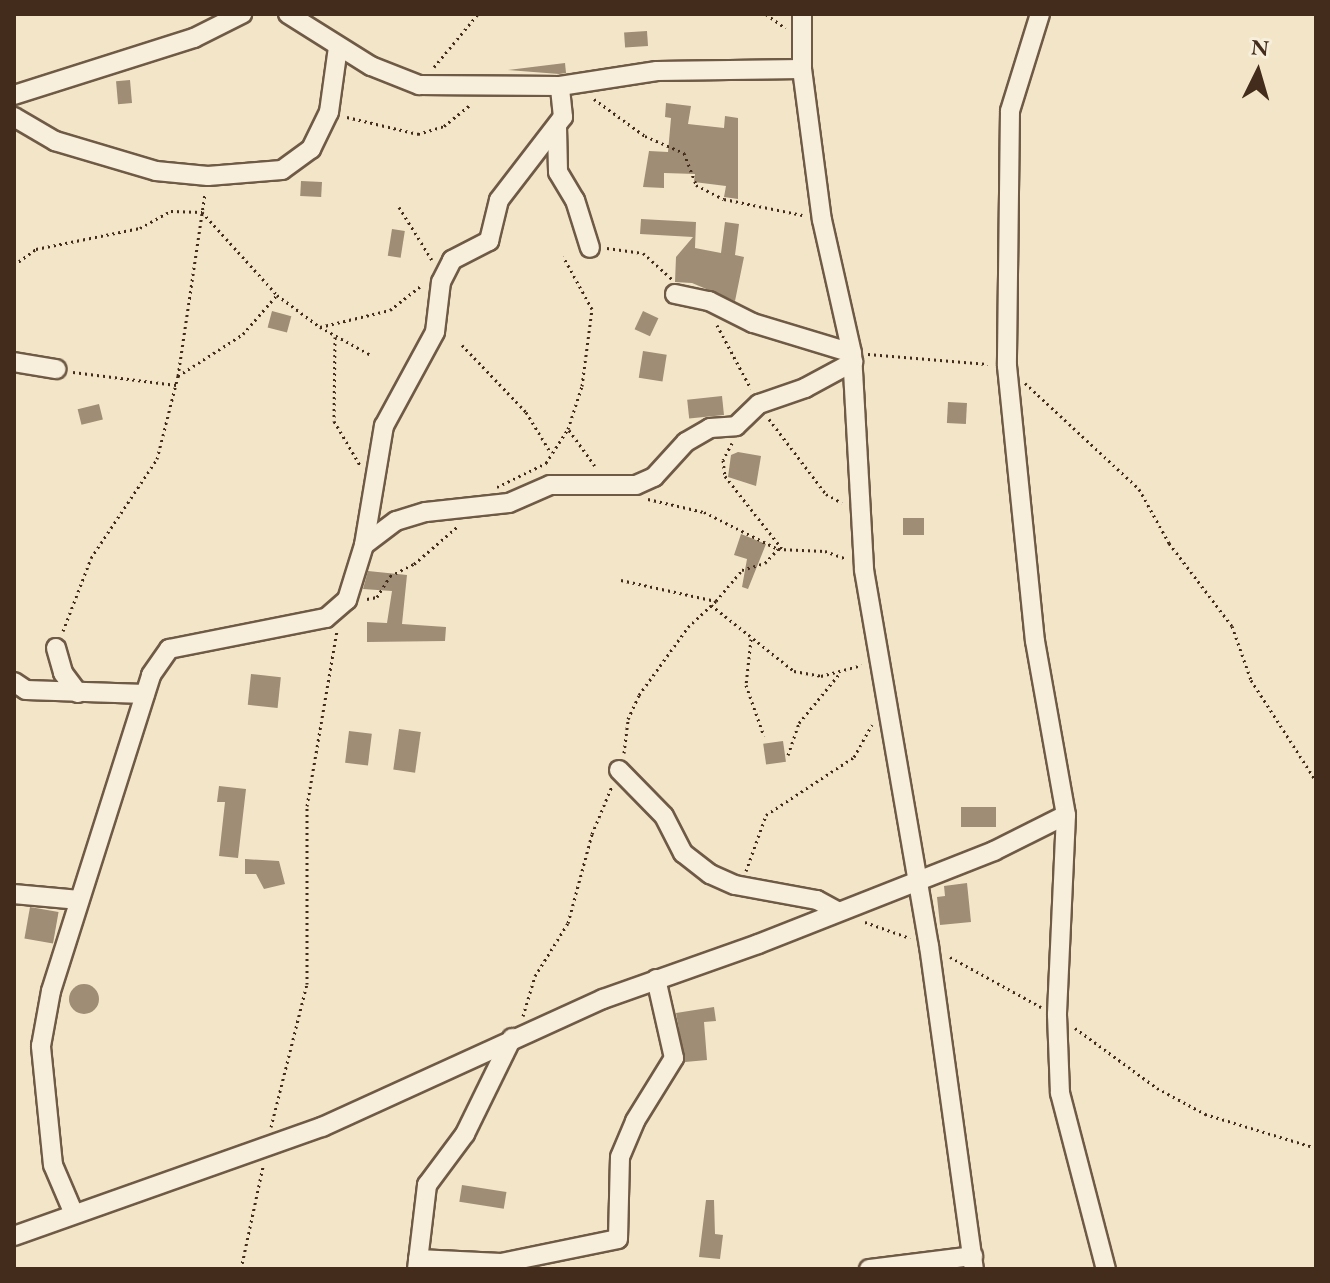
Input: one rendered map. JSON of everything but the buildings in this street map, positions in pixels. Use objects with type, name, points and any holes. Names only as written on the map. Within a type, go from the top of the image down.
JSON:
[{"type":"street","points":[[14,95],[194,38],[242,14]]},
{"type":"street","points":[[288,14],[338,47],[419,85],[485,89],[568,85],[657,71],[802,69]]},
{"type":"street","points":[[802,14],[802,69],[822,220],[852,358],[864,570],[915,882],[929,946],[974,1263],[869,1269]]},
{"type":"street","points":[[1040,14],[1010,111],[1007,366],[1035,641],[1066,815],[1057,1015],[1060,1093],[1106,1269]]},
{"type":"street","points":[[14,117],[55,141],[118,162],[208,176],[292,167],[311,149],[329,112],[338,47]]},
{"type":"street","points":[[74,1214],[53,1165],[41,1046],[79,900],[145,694],[169,649],[310,622],[342,605],[364,545],[384,426],[435,332],[434,306],[452,260],[489,241],[499,200],[557,127],[565,107],[568,85]]},
{"type":"street","points":[[557,127],[558,172],[575,200],[590,248]]},
{"type":"street","points":[[675,294],[709,301],[753,323],[852,358]]},
{"type":"street","points":[[364,545],[396,521],[509,503],[550,485],[636,485],[654,477],[686,442],[710,428],[736,426],[759,404],[805,388],[852,358]]},
{"type":"street","points":[[14,362],[56,369]]},
{"type":"street","points":[[56,648],[63,673],[78,693]]},
{"type":"street","points":[[14,682],[26,690],[145,694]]},
{"type":"street","points":[[619,770],[664,816],[693,863],[743,886],[794,894],[835,910]]},
{"type":"street","points":[[14,1236],[341,1119],[515,1036],[656,979],[758,944],[835,910],[915,882],[1026,837],[1066,815]]},
{"type":"street","points":[[14,894],[79,900]]},
{"type":"street","points":[[515,1036],[465,1134],[427,1185],[417,1264],[504,1266],[618,1239],[620,1157],[635,1121],[674,1058],[656,979]]},
{"type":"path","points":[[419,85],[478,14]]},
{"type":"path","points":[[568,85],[645,136],[684,153],[696,185],[724,199],[822,220]]},
{"type":"path","points":[[329,112],[418,134],[444,126],[485,89]]},
{"type":"path","points":[[56,648],[91,558],[157,459],[178,376],[208,176]]},
{"type":"path","points":[[399,207],[438,270],[452,260]]},
{"type":"path","points":[[14,265],[36,249],[140,228],[171,211],[202,212],[277,295],[335,337],[371,355]]},
{"type":"path","points":[[622,248],[643,253],[661,266],[675,282],[675,294]]},
{"type":"path","points":[[241,1269],[266,1147],[307,984],[307,806],[332,685],[342,605],[377,597],[390,576],[414,564],[503,482],[540,468],[568,429],[582,386],[593,319],[587,295],[563,256]]},
{"type":"path","points":[[320,327],[390,310],[428,281]]},
{"type":"path","points":[[178,376],[243,334],[277,295]]},
{"type":"path","points":[[335,337],[334,421],[350,455],[373,480]]},
{"type":"path","points":[[462,345],[526,412],[551,453]]},
{"type":"path","points":[[852,358],[1007,366],[1139,489],[1169,543],[1227,617],[1251,680],[1316,781]]},
{"type":"path","points":[[56,369],[176,385]]},
{"type":"path","points":[[568,429],[613,486],[704,512],[780,549],[834,553],[864,570]]},
{"type":"path","points":[[736,436],[723,460],[725,476],[780,549]]},
{"type":"path","points":[[515,1036],[535,976],[568,923],[592,834],[619,770],[633,704],[688,627],[716,601],[742,570],[765,563],[780,549]]},
{"type":"path","points":[[621,580],[716,601]]},
{"type":"path","points":[[711,605],[794,671],[840,673],[879,658]]},
{"type":"path","points":[[751,639],[746,685],[764,736]]},
{"type":"path","points":[[788,755],[799,723],[840,673]]},
{"type":"path","points":[[743,886],[752,843],[766,815],[854,757],[865,746],[873,720]]},
{"type":"path","points":[[835,910],[929,946],[1057,1015],[1157,1088],[1205,1114],[1316,1148]]}]
